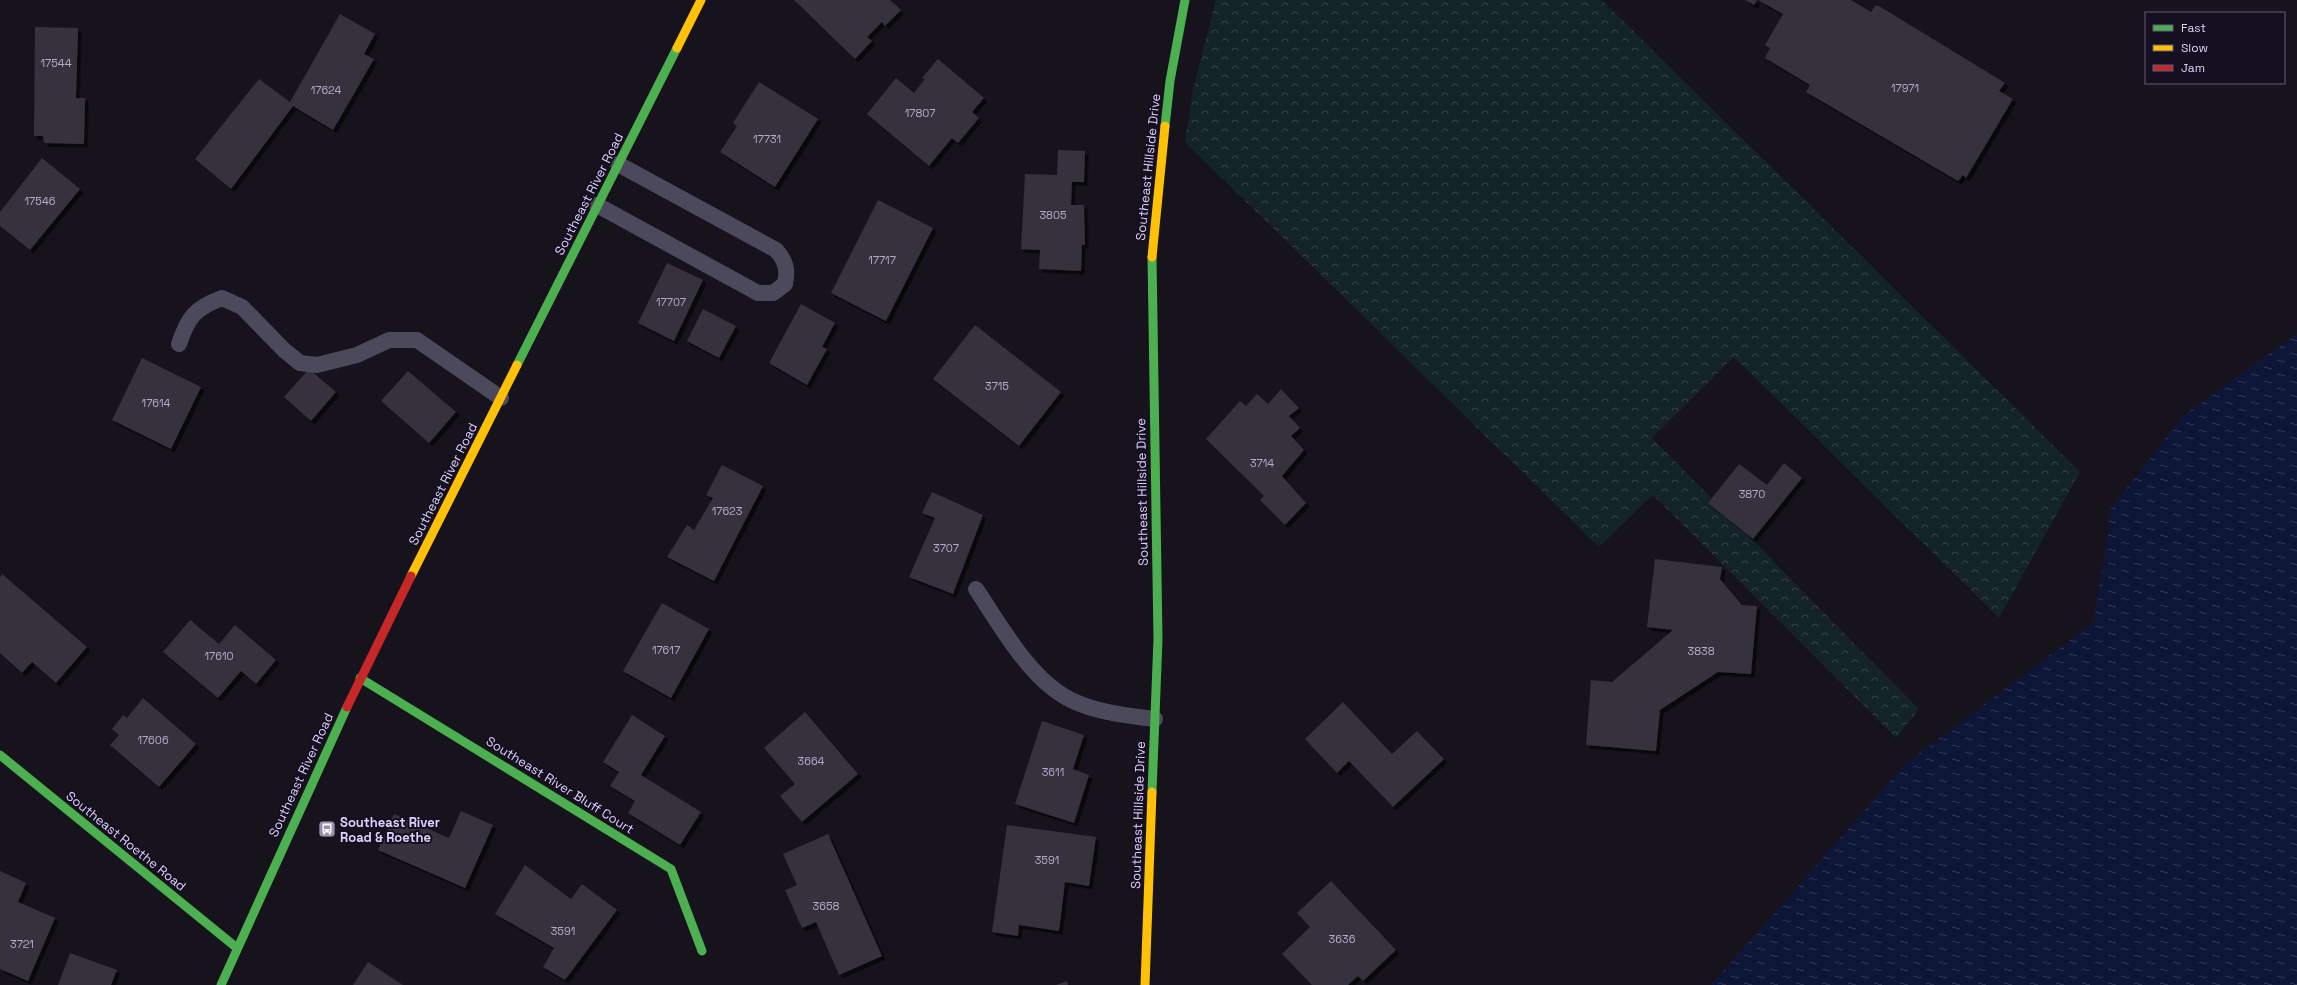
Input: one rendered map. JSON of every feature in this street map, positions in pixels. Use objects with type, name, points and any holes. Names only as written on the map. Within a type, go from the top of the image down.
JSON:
[{"type":"street","name":"Southeast River Road","points":[[221,985],[236,948],[360,678],[701,0]]},
{"type":"street","name":"Southeast Hillside Drive","points":[[1145,985],[1158,638],[1152,251],[1170,82],[1185,0]]},
{"type":"street","name":"Southeast River Bluff Court","points":[[360,678],[671,870],[702,951]]},
{"type":"street","name":"Southeast Roethe Road","points":[[0,755],[236,948]]},
{"type":"lane","points":[[597,205],[758,293],[773,293],[785,284],[787,272],[783,258],[776,250],[618,164]]},
{"type":"lane","points":[[178,344],[187,322],[202,305],[222,298],[242,307],[284,350],[300,362],[317,365],[357,355],[389,340],[417,340],[501,398]]},
{"type":"lane","points":[[976,589],[1012,641],[1042,679],[1071,700],[1117,714],[1154,719]]},
{"type":"green space","points":[[1216,0],[1602,0],[2080,472],[1999,618],[1734,357],[1652,438],[1919,709],[1896,738],[1653,495],[1599,547],[1185,142],[1193,90]]},
{"type":"water","points":[[2297,334],[2297,985],[1711,985],[1905,764],[2094,622],[2111,508],[2184,415]]},
{"type":"building","points":[[794,0],[890,0],[901,10],[885,26],[882,22],[867,37],[872,41],[855,59]]},
{"type":"building","points":[[1745,0],[1757,0],[1754,5]]},
{"type":"building","points":[[1758,0],[1851,0],[1871,12],[1875,6],[1879,6],[2005,83],[1999,91],[2013,99],[1966,178],[1963,175],[1958,181],[1806,92],[1810,85],[1765,58],[1770,48],[1765,45],[1783,14]]},
{"type":"building","points":[[340,14],[375,34],[364,54],[374,59],[333,130],[293,106],[231,189],[195,159],[259,79],[290,102]]},
{"type":"building","points":[[35,27],[78,28],[76,98],[85,98],[84,144],[44,143],[43,136],[34,136]]},
{"type":"building","points":[[938,59],[984,98],[972,112],[979,118],[958,143],[952,138],[929,166],[867,114],[896,78],[914,93],[925,79],[922,78]]},
{"type":"building","points":[[759,82],[818,119],[775,187],[720,152],[737,126],[733,123]]},
{"type":"building","points":[[1058,150],[1085,151],[1084,182],[1072,182],[1071,205],[1084,205],[1085,245],[1082,245],[1081,271],[1039,269],[1040,250],[1021,249],[1025,174],[1057,175]]},
{"type":"building","points":[[42,158],[80,189],[30,250],[0,226],[0,212]]},
{"type":"building","points":[[878,200],[933,228],[886,321],[831,293]]},
{"type":"building","points":[[667,263],[703,280],[674,341],[638,323]]},
{"type":"building","points":[[801,304],[835,323],[822,347],[827,349],[807,385],[769,363]]},
{"type":"building","points":[[703,309],[736,326],[719,358],[687,341]]},
{"type":"building","points":[[975,325],[1061,392],[1019,446],[933,379]]},
{"type":"building","points":[[142,358],[201,387],[171,449],[112,420]]},
{"type":"building","points":[[309,369],[336,392],[311,421],[284,397]]},
{"type":"building","points":[[408,371],[456,412],[429,443],[381,401]]},
{"type":"building","points":[[1281,389],[1299,408],[1289,416],[1300,428],[1291,436],[1304,450],[1282,476],[1306,503],[1285,525],[1260,500],[1264,496],[1206,439],[1240,401],[1246,406],[1257,394],[1268,404]]},
{"type":"building","points":[[1784,463],[1802,478],[1753,539],[1708,503],[1739,464],[1767,485]]},
{"type":"building","points":[[722,465],[763,486],[714,581],[667,557],[687,525],[694,530],[713,498],[706,495]]},
{"type":"building","points":[[932,492],[983,515],[953,594],[909,577],[935,518],[922,513]]},
{"type":"building","points":[[1655,559],[1722,567],[1720,579],[1742,605],[1757,606],[1751,674],[1718,672],[1660,710],[1656,751],[1586,745],[1591,680],[1612,682],[1673,630],[1647,627]]},
{"type":"building","points":[[2,574],[87,647],[56,683],[32,662],[22,673],[0,653],[0,577]]},
{"type":"building","points":[[662,603],[709,629],[671,698],[623,671]]},
{"type":"building","points":[[190,620],[219,644],[235,625],[276,660],[256,684],[241,671],[218,698],[163,652]]},
{"type":"building","points":[[143,698],[196,744],[159,787],[110,745],[119,735],[112,729],[123,715],[127,718]]},
{"type":"building","points":[[1343,702],[1392,754],[1417,731],[1444,759],[1393,807],[1349,761],[1337,773],[1305,739]]},
{"type":"building","points":[[805,712],[858,774],[802,822],[780,796],[795,784],[764,748]]},
{"type":"building","points":[[632,715],[665,736],[641,775],[701,812],[680,845],[628,813],[635,801],[610,786],[619,772],[603,762]]},
{"type":"building","points":[[1042,721],[1084,735],[1073,769],[1089,775],[1074,823],[1015,804]]},
{"type":"building","points":[[461,811],[493,825],[465,888],[378,850],[394,814],[449,838]]},
{"type":"building","points":[[1007,825],[1096,837],[1089,886],[1065,882],[1059,931],[1019,925],[1018,936],[992,932]]},
{"type":"building","points":[[828,834],[882,956],[839,975],[816,922],[802,928],[785,890],[797,885],[783,854]]},
{"type":"building","points":[[525,865],[571,899],[582,884],[617,910],[565,980],[543,967],[554,948],[495,914]]},
{"type":"building","points":[[0,871],[26,883],[18,902],[55,918],[28,981],[0,969]]},
{"type":"building","points":[[1331,881],[1396,950],[1363,981],[1358,976],[1348,985],[1312,985],[1282,954],[1310,927],[1297,913]]},
{"type":"building","points":[[70,953],[117,970],[111,985],[58,985]]},
{"type":"building","points":[[368,962],[403,985],[353,985]]},
{"type":"building","points":[[1067,981],[1068,985],[1056,985]]},
{"type":"traffic: fast","points":[[1165,126],[1170,81],[1185,0]]},
{"type":"traffic: fast","points":[[517,365],[677,48]]},
{"type":"traffic: fast","points":[[1152,257],[1158,639],[1152,792]]},
{"type":"traffic: fast","points":[[360,678],[671,869],[702,951]]},
{"type":"traffic: fast","points":[[221,985],[347,707]]},
{"type":"traffic: fast","points":[[0,755],[237,948]]},
{"type":"traffic: slow","points":[[677,48],[701,0]]},
{"type":"traffic: slow","points":[[1152,257],[1165,126]]},
{"type":"traffic: slow","points":[[411,576],[517,365]]},
{"type":"traffic: slow","points":[[1145,985],[1152,792]]},
{"type":"traffic: jam","points":[[347,707],[411,576]]},
{"type":"place","name":"Southeast River Road & Roethe","points":[[327,829]]}]
